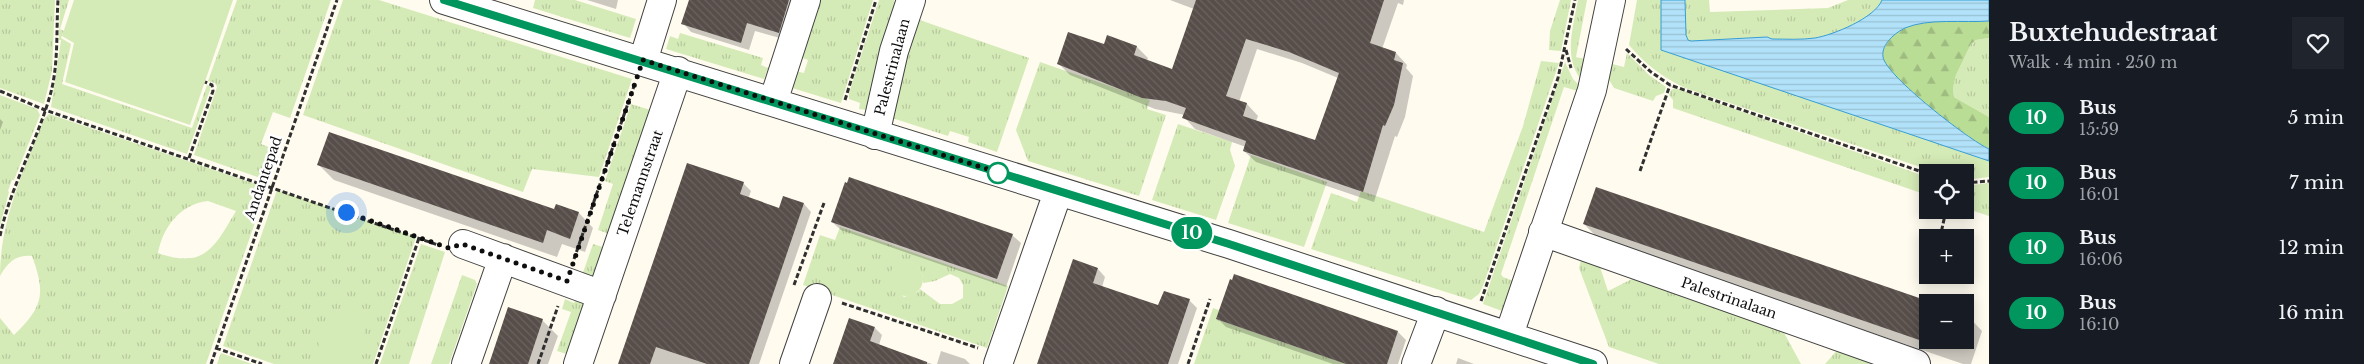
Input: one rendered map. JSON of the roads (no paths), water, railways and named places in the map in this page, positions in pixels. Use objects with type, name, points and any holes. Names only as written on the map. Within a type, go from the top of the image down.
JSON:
[{"type":"street","name":"Palestrinalaan","points":[[444,0],[515,10],[643,60],[874,135],[1436,311],[1593,364]]},
{"type":"street","points":[[643,60],[662,0]]},
{"type":"street","points":[[774,102],[806,0]]},
{"type":"street","name":"Palestrinalaan","points":[[874,135],[894,51],[911,0]]},
{"type":"street","points":[[1509,335],[1592,90],[1611,0]]},
{"type":"street","name":"Telemannstraat","points":[[578,364],[678,71]]},
{"type":"street","points":[[999,360],[1058,192]]},
{"type":"street","name":"Palestrinalaan","points":[[1543,232],[1916,364]]},
{"type":"street","points":[[462,244],[602,295]]},
{"type":"street","points":[[466,364],[503,258]]},
{"type":"street","points":[[794,364],[817,298]]},
{"type":"street","points":[[1416,364],[1436,311]]},
{"type":"water","points":[[1661,0],[1685,0],[1686,35],[1688,40],[1691,41],[1767,37],[1772,39],[1815,38],[1853,25],[1878,7],[1882,0],[1989,0],[1989,21],[1935,22],[1905,28],[1886,43],[1883,57],[1898,78],[1930,107],[1964,134],[1989,149],[1989,161],[1661,50]]}]
